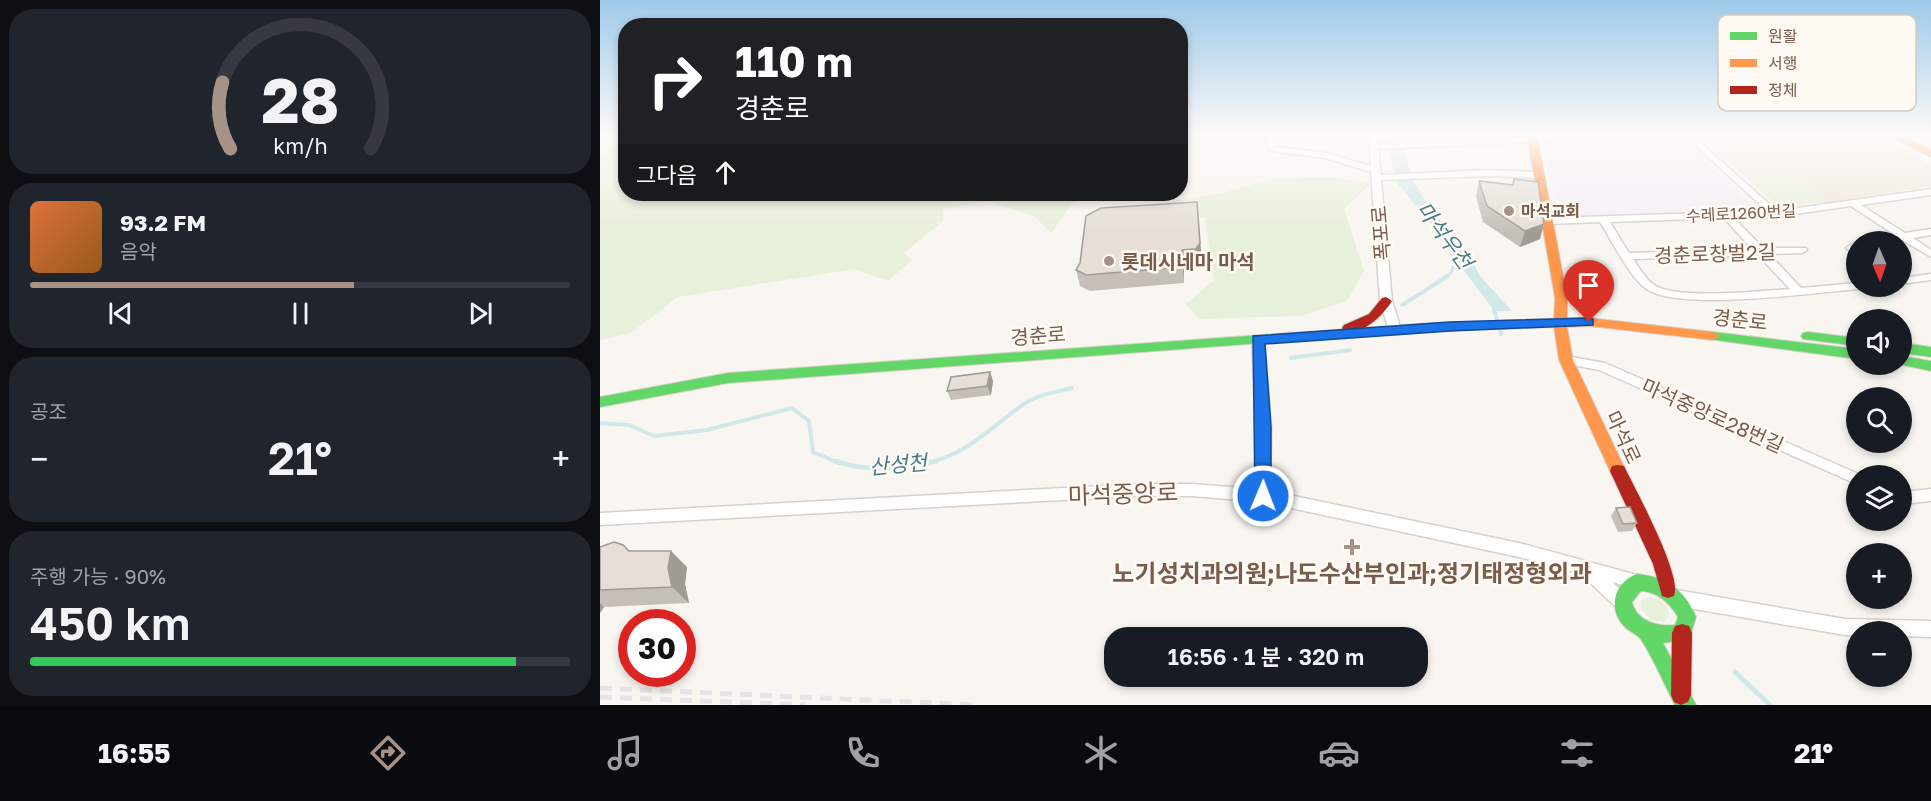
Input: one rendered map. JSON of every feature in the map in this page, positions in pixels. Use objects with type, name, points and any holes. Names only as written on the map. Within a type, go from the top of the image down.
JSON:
[{"type":"street","points":[[1358,168],[1391,178],[1538,174]]},
{"type":"street","name":"폭포로","points":[[1375,168],[1386,301],[1395,330]]},
{"type":"street","name":"마석로","points":[[1537,168],[1549,221],[1561,298],[1560,323],[1566,360],[1662,564],[1673,594]]},
{"type":"street","points":[[1724,168],[1775,214]]},
{"type":"street","name":"수레로1260번길","points":[[1549,221],[1775,214],[1931,192]]},
{"type":"street","points":[[1852,203],[1895,231]]},
{"type":"street","points":[[1726,215],[1798,291]]},
{"type":"street","name":"경춘로창벌2길","points":[[1603,219],[1650,287],[1663,294],[1694,296],[1846,287]]},
{"type":"street","points":[[1912,235],[1931,232]]},
{"type":"street","points":[[1912,242],[1931,254]]},
{"type":"street","name":"경춘로창벌2길","points":[[1628,256],[1802,250]]},
{"type":"street","points":[[1912,280],[1931,277]]},
{"type":"street","points":[[1334,334],[1374,317],[1386,301]]},
{"type":"street","name":"경춘로","points":[[600,402],[728,378],[1480,325],[1618,324],[1657,321],[1846,341]]},
{"type":"street","name":"경춘로","points":[[1618,324],[1846,353]]},
{"type":"street","points":[[1258,340],[1264,427],[1263,496]]},
{"type":"street","points":[[1912,349],[1931,352]]},
{"type":"street","name":"마석중앙로28번길","points":[[1566,360],[1601,366],[1846,473]]},
{"type":"street","points":[[1912,363],[1931,366]]},
{"type":"street","name":"마석중앙로","points":[[600,519],[1138,490],[1192,490],[1263,496],[1482,542],[1637,582]]},
{"type":"street","points":[[1912,497],[1931,495]]},
{"type":"street","points":[[1576,565],[1593,574],[1623,603],[1631,620],[1647,633],[1684,700]]},
{"type":"street","points":[[1623,603],[1626,590],[1637,582],[1658,585],[1673,594],[1710,603],[1845,627],[1931,629]]},
{"type":"street","points":[[1673,594],[1684,625],[1684,700]]},
{"type":"street","points":[[1647,633],[1667,638],[1710,603]]},
{"type":"shaded area","points":[[1547,168],[1714,168],[1756,209],[1560,216]]},
{"type":"shaded area","points":[[1735,168],[1931,168],[1931,186],[1830,202],[1800,178],[1747,178]]},
{"type":"green space","points":[[600,168],[618,168],[618,201],[987,201],[943,209],[943,221],[904,253],[912,260],[888,281],[854,269],[678,297],[631,333],[600,340]]},
{"type":"green space","points":[[1330,177],[1371,183],[1344,209],[1364,271],[1347,301],[1301,316],[1199,319],[1186,304],[1214,280],[1205,217],[1103,223],[1082,235],[1098,213],[1188,201],[1188,199],[1219,194],[1276,178]]},
{"type":"green space","points":[[1747,178],[1800,178],[1830,202],[1777,206]]},
{"type":"green space","points":[[987,201],[1076,201],[1051,233],[1034,216]]},
{"type":"green space","points":[[1651,597],[1666,605],[1669,615],[1664,622],[1651,620],[1642,610],[1641,600]]},
{"type":"water","points":[[1393,168],[1409,168],[1414,182],[1428,205],[1473,261],[1479,275],[1512,311],[1492,311],[1493,309],[1462,268],[1451,247],[1397,183]]},
{"type":"building","points":[[1514,179],[1538,182],[1544,224],[1525,231],[1487,206],[1479,181],[1513,185]]},
{"type":"building","points":[[1197,202],[1200,243],[1196,249],[1182,250],[1183,267],[1086,275],[1076,270],[1080,263],[1086,216],[1101,208]]},
{"type":"building","points":[[990,372],[987,386],[947,391],[951,377]]},
{"type":"building","points":[[1630,507],[1637,523],[1623,524],[1616,508]]},
{"type":"building","points":[[614,542],[623,545],[629,551],[671,551],[668,568],[672,587],[600,590],[600,547]]},
{"type":"waterway","name":"산성천","points":[[1445,277],[1450,274],[1459,256]]},
{"type":"waterway","name":"산성천","points":[[1402,305],[1448,276]]},
{"type":"waterway","name":"마석우천","points":[[1494,309],[1501,334]]},
{"type":"waterway","name":"산성천","points":[[1291,358],[1350,350]]},
{"type":"waterway","name":"산성천","points":[[929,462],[954,454],[966,447],[1034,398],[1072,388]]},
{"type":"waterway","name":"산성천","points":[[600,423],[629,425],[654,436],[707,430],[792,408],[809,421],[813,452],[839,463]]},
{"type":"waterway","name":"산성천","points":[[836,461],[873,468],[929,462]]},
{"type":"waterway","name":"산성천","points":[[929,462],[936,461]]},
{"type":"waterway","name":"마석우천","points":[[1735,672],[1770,705]]},
{"type":"railway","points":[[600,688],[976,705]]},
{"type":"railway","points":[[600,697],[805,705]]},
{"type":"traffic: fast","points":[[600,402],[728,378],[1430,327]]},
{"type":"traffic: fast","points":[[1713,336],[1846,353]]},
{"type":"traffic: fast","points":[[1808,336],[1846,341]]},
{"type":"traffic: fast","points":[[1912,349],[1931,352]]},
{"type":"traffic: fast","points":[[1912,363],[1931,366]]},
{"type":"traffic: fast","points":[[1637,582],[1661,587],[1674,596],[1687,617],[1682,633],[1668,635],[1654,633],[1632,621],[1625,612],[1623,602],[1627,592],[1637,582]]},
{"type":"traffic: fast","points":[[1647,633],[1686,705]]},
{"type":"traffic: slow","points":[[1538,168],[1561,298],[1560,323],[1566,360],[1618,471]]},
{"type":"traffic: slow","points":[[1430,327],[1589,322],[1713,336]]},
{"type":"traffic: jam","points":[[1349,328],[1374,317],[1386,301]]},
{"type":"traffic: jam","points":[[1618,471],[1662,564],[1668,590]]},
{"type":"traffic: jam","points":[[1681,695],[1682,633]]},
{"type":"place","name":"마석교회","points":[[1509,211]]},
{"type":"place","name":"롯데시네마 마석","points":[[1109,261]]},
{"type":"place","name":"노기성치과의원;나도수산부인과;정기태정형외과","points":[[1352,547]]},
{"type":"route","points":[[1263,496],[1264,427],[1258,340],[1450,326],[1589,322]]}]
